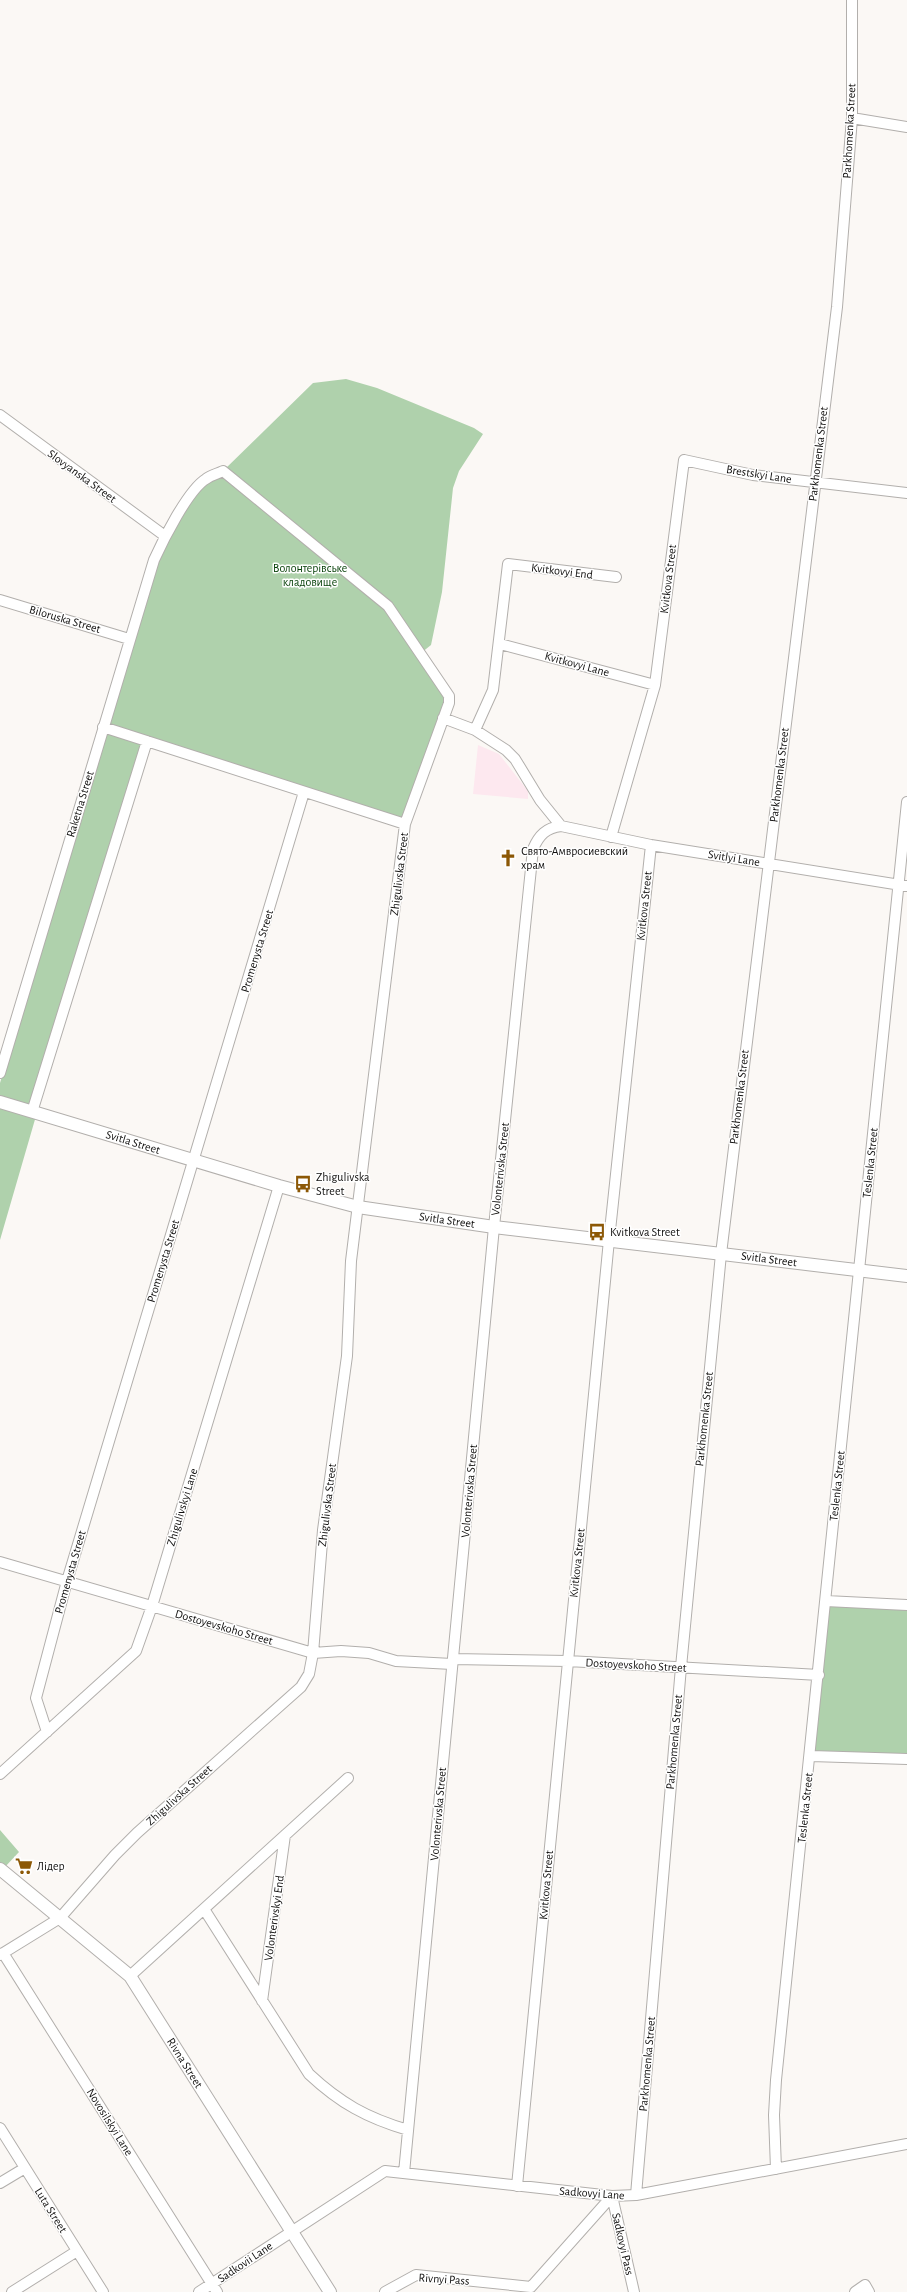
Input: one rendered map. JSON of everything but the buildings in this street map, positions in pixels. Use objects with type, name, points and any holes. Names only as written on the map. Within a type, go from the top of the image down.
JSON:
[{"type":"street","name":"Parkhomenka Street","points":[[636,2196],[681,1667],[721,1254],[814,482],[837,307],[852,118],[852,0]]},
{"type":"street","points":[[852,118],[907,127]]},
{"type":"street","name":"Slovyanska Street","points":[[0,415],[165,536]]},
{"type":"street","name":"Brestskyi Lane","points":[[684,460],[753,475],[907,492]]},
{"type":"street","name":"Kvitkova Street","points":[[611,837],[655,685],[684,460]]},
{"type":"street","name":"Raketna Street","points":[[0,1073],[146,584],[165,536],[182,507],[204,479],[223,471],[388,606],[446,689],[449,703],[443,718]]},
{"type":"street","name":"Kvitkovyi End","points":[[500,644],[508,564],[616,577]]},
{"type":"street","name":"Biloruska Street","points":[[0,600],[129,638]]},
{"type":"street","points":[[475,730],[493,690],[500,644]]},
{"type":"street","name":"Kvitkovyi Lane","points":[[500,644],[655,685]]},
{"type":"street","points":[[443,718],[475,730],[515,759],[540,800],[561,826]]},
{"type":"street","name":"Zhigulivska Street","points":[[1,1954],[60,1918],[115,1854],[301,1687],[309,1674],[313,1653],[323,1530],[346,1356],[352,1261],[358,1207],[404,824],[443,718]]},
{"type":"street","points":[[103,727],[404,824]]},
{"type":"street","points":[[32,1112],[147,741]]},
{"type":"street","name":"Promenysta Street","points":[[47,1732],[36,1698],[67,1581],[304,792]]},
{"type":"street","name":"Teslenka Street","points":[[776,2169],[774,2115],[776,2080],[811,1756],[858,1270],[903,885],[907,802]]},
{"type":"street","name":"Svitlyi Lane","points":[[561,826],[651,845],[903,885]]},
{"type":"street","name":"Volonterivska Street","points":[[404,2173],[494,1227],[533,849],[544,832],[551,827],[561,826]]},
{"type":"street","name":"Kvitkova Street","points":[[517,2186],[609,1240],[651,845]]},
{"type":"street","name":"Svitla Street","points":[[0,1102],[279,1186],[358,1207],[494,1227],[907,1276]]},
{"type":"street","name":"Zhigulivskyi Lane","points":[[0,1774],[136,1651],[152,1606],[279,1186]]},
{"type":"street","name":"Dostoyevskoho Street","points":[[0,1562],[313,1653],[341,1651],[369,1653],[396,1661],[568,1661],[819,1675]]},
{"type":"street","points":[[826,1601],[907,1605]]},
{"type":"street","points":[[811,1756],[907,1759]]},
{"type":"street","points":[[130,1976],[348,1778]]},
{"type":"street","name":"Volonterivskyi End","points":[[262,2001],[285,1835]]},
{"type":"street","name":"Rivna Street","points":[[0,1868],[130,1976],[330,2292]]},
{"type":"street","points":[[204,1909],[309,2074],[330,2093],[354,2110],[380,2122],[408,2130]]},
{"type":"street","name":"Novosilskyi Lane","points":[[1,1954],[215,2288]]},
{"type":"street","name":"Luta Street","points":[[0,2128],[103,2292]]},
{"type":"street","name":"Sadkovyi Lane","points":[[292,2231],[385,2171],[612,2196],[636,2196],[907,2144]]},
{"type":"street","points":[[0,2183],[25,2168]]},
{"type":"street","name":"Rivnyi Pass","points":[[385,2292],[416,2275],[532,2289],[612,2196]]},
{"type":"street","name":"Sadkovyi Pass","points":[[612,2196],[634,2292]]},
{"type":"street","name":"Sadkovii Lane","points":[[199,2292],[215,2288],[292,2231]]},
{"type":"street","points":[[12,2292],[77,2251]]},
{"type":"street","points":[[855,2292],[867,2288]]},
{"type":"shaded area","points":[[478,745],[499,754],[528,791],[528,799],[473,794]]},
{"type":"green space","name":"Волонтерівське кладовище","points":[[346,379],[377,388],[474,428],[483,434],[459,471],[453,488],[442,592],[431,645],[421,653],[449,696],[405,824],[145,740],[28,1113],[36,1116],[0,1240],[0,1083],[154,560],[204,479],[223,471],[313,383]]},
{"type":"green space","points":[[828,1603],[907,1607],[907,1757],[813,1754]]},
{"type":"green space","points":[[0,1830],[19,1852],[4,1868],[0,1865]]},
{"type":"place","name":"Свято-Амвросиевский храм","points":[[508,858]]},
{"type":"place","name":"Zhigulivska Street","points":[[303,1184]]},
{"type":"place","name":"Kvitkova Street","points":[[597,1232]]},
{"type":"place","name":"Лідер","points":[[24,1866]]}]
